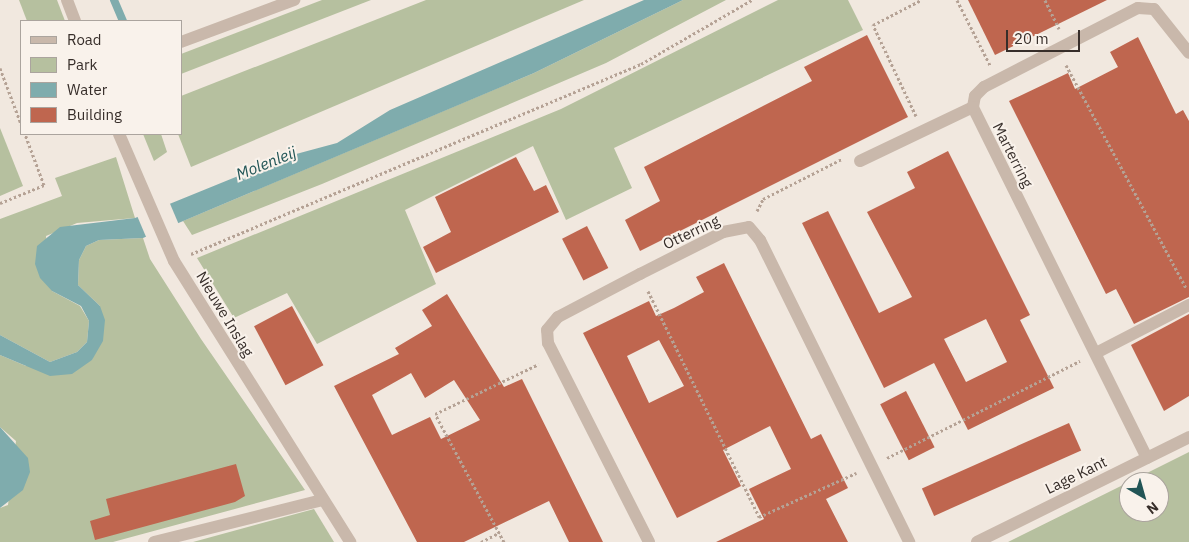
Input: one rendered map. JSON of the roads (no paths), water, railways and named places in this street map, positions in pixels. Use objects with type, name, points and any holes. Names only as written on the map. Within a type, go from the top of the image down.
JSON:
[{"type":"street","points":[[66,0],[75,20]]},
{"type":"street","points":[[182,42],[294,0]]},
{"type":"street","points":[[860,161],[973,107],[975,96],[997,79],[1138,8],[1154,9],[1189,53]]},
{"type":"street","name":"Marterring","points":[[973,107],[1147,458]]},
{"type":"street","name":"Nieuwe Inslag","points":[[119,135],[147,197],[167,249],[350,542]]},
{"type":"street","name":"Otterring","points":[[649,542],[555,356],[547,330],[558,317],[723,232],[749,227],[760,240],[910,542]]},
{"type":"street","points":[[1096,353],[1189,305]]},
{"type":"street","name":"Lage Kant","points":[[976,542],[1189,437]]},
{"type":"street","points":[[154,542],[324,500]]},
{"type":"water","points":[[644,0],[683,0],[534,73],[143,238],[99,240],[86,246],[79,260],[78,285],[100,306],[105,320],[103,341],[92,360],[72,374],[50,376],[0,355],[0,335],[50,362],[77,352],[87,342],[89,321],[81,306],[52,291],[40,278],[35,264],[37,246],[60,227],[135,218],[285,157],[337,143],[390,110]]},
{"type":"water","points":[[0,427],[28,458],[30,472],[23,490],[0,508]]},
{"type":"waterway","points":[[114,0],[123,20]]},
{"type":"water label","name":"Molenleij","points":[[266,163]]}]
